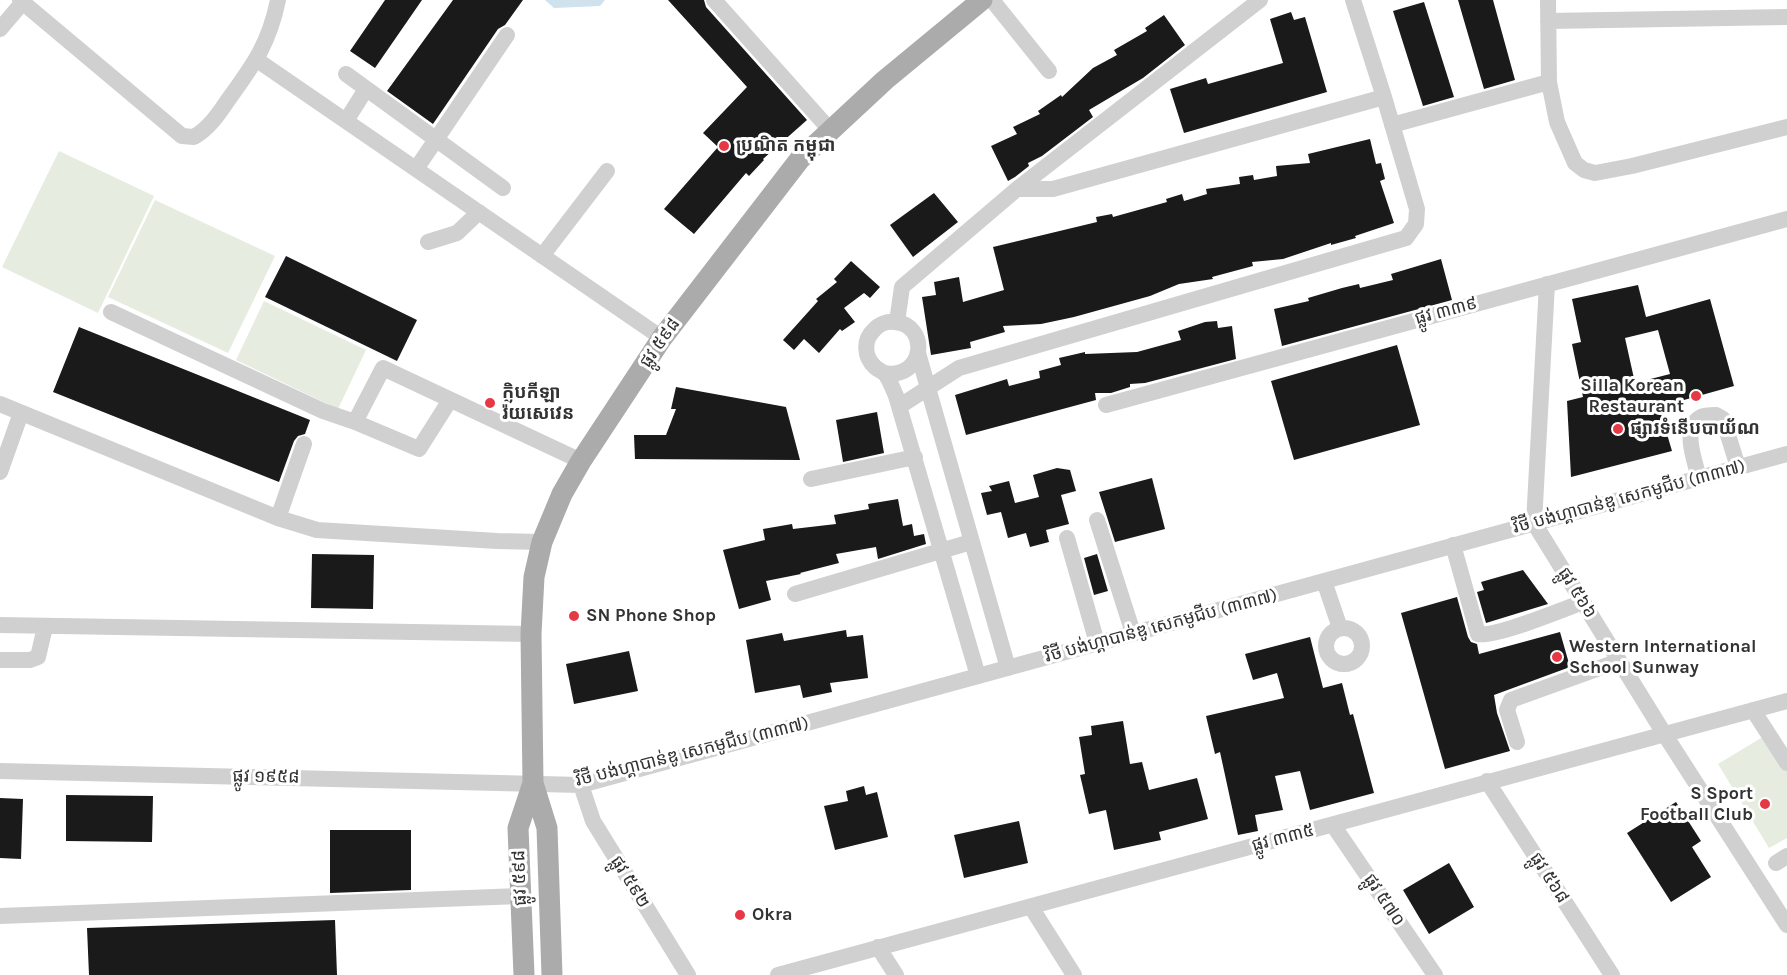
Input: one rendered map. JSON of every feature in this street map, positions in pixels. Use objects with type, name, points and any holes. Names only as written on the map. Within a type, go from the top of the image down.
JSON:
[{"type":"main road","name":"ផ្លូវ ៥៩៨","points":[[552,975],[547,828],[533,783],[531,634],[534,577],[542,542],[562,494],[581,461],[662,338],[800,159],[885,80],[982,0]]},
{"type":"main road","name":"ផ្លូវ ៥៩៨","points":[[524,975],[518,828],[533,783]]},
{"type":"street","points":[[0,29],[22,1],[182,136],[194,137],[206,129],[257,60],[273,25],[278,0]]},
{"type":"street","points":[[714,0],[831,131]]},
{"type":"street","points":[[992,0],[1048,71]]},
{"type":"street","points":[[897,322],[902,287],[1017,189],[1260,0]]},
{"type":"street","points":[[900,406],[959,368],[1406,238],[1416,225],[1417,209],[1353,0]]},
{"type":"street","points":[[1548,0],[1549,82],[1557,122],[1575,163],[1584,170],[1595,172],[1632,166],[1787,127]]},
{"type":"street","points":[[1548,21],[1787,17]]},
{"type":"street","points":[[416,169],[507,35]]},
{"type":"street","points":[[257,60],[662,338]]},
{"type":"street","points":[[346,74],[503,188]]},
{"type":"street","points":[[1392,125],[1549,82]]},
{"type":"street","points":[[346,121],[366,90]]},
{"type":"street","points":[[1017,189],[1053,189],[1384,97]]},
{"type":"street","points":[[542,255],[607,171]]},
{"type":"street","points":[[428,242],[457,233],[479,212]]},
{"type":"street","name":"ផ្លូវ ៣៣៩","points":[[1106,405],[1787,219]]},
{"type":"street","points":[[1534,523],[1547,284]]},
{"type":"street","points":[[111,312],[323,411],[419,449],[450,400]]},
{"type":"street","points":[[918,353],[916,360],[906,370],[899,373],[884,373],[871,363],[867,354],[868,337],[880,325],[897,322],[912,330],[916,337],[927,389],[1008,668]]},
{"type":"street","points":[[355,422],[383,368],[581,461]]},
{"type":"street","points":[[884,373],[900,406],[978,676]]},
{"type":"street","points":[[0,404],[278,518],[317,530],[542,542]]},
{"type":"street","points":[[0,472],[21,413]]},
{"type":"street","points":[[1699,478],[1690,435],[1692,426],[1702,417],[1716,415],[1723,419],[1738,467]]},
{"type":"street","points":[[278,518],[304,444]]},
{"type":"street","name":"វិថី បង់ហ្គាបាន់ឌូ សេកមូជីប (៣៣៧)","points":[[533,783],[581,785],[1787,454]]},
{"type":"street","points":[[811,479],[915,457]]},
{"type":"street","points":[[1097,520],[1133,633]]},
{"type":"street","name":"ផ្លូវ ៥៦៦","points":[[1534,523],[1665,735],[1787,925]]},
{"type":"street","points":[[1067,538],[1097,643]]},
{"type":"street","points":[[795,594],[971,542]]},
{"type":"street","points":[[1453,545],[1478,633],[1483,635],[1583,603]]},
{"type":"street","points":[[1324,580],[1340,628]]},
{"type":"street","points":[[0,625],[531,634]]},
{"type":"street","points":[[0,660],[30,660],[38,657],[45,627]]},
{"type":"street","points":[[1517,742],[1507,710],[1511,700],[1619,661]]},
{"type":"street","name":"ផ្លូវ ៣៣៥","points":[[778,975],[1787,701]]},
{"type":"street","points":[[1753,710],[1787,763]]},
{"type":"street","name":"ផ្លូវ ១៩៥៨","points":[[0,771],[533,783]]},
{"type":"street","name":"ផ្លូវ ៥៦៨","points":[[1487,781],[1612,975]]},
{"type":"street","name":"ផ្លូវ ៥៩២","points":[[581,785],[593,821],[688,975]]},
{"type":"street","name":"ផ្លូវ ៥៧០","points":[[1333,825],[1433,974]]},
{"type":"street","points":[[0,916],[520,896]]},
{"type":"street","points":[[1031,907],[1074,975]]},
{"type":"street","points":[[878,947],[896,975]]},
{"type":"shaded area","points":[[59,151],[154,196],[98,313],[2,267]]},
{"type":"shaded area","points":[[155,200],[275,256],[228,353],[108,297]]},
{"type":"shaded area","points":[[264,301],[366,350],[338,409],[236,360]]},
{"type":"shaded area","name":"S Sport Football Club","points":[[1766,735],[1787,771],[1787,838],[1769,848],[1718,764]]},
{"type":"water","points":[[545,0],[605,0],[600,6],[554,8]]},
{"type":"building","points":[[385,0],[422,0],[375,68],[350,51]]},
{"type":"building","points":[[453,0],[523,0],[505,25],[498,29],[433,124],[387,91]]},
{"type":"building","points":[[668,0],[704,0],[706,7],[807,120],[763,159],[749,176],[746,173],[694,234],[664,209],[718,147],[703,133],[747,87]]},
{"type":"building","points":[[1458,0],[1493,0],[1515,80],[1484,89]]},
{"type":"building","points":[[1424,2],[1454,97],[1423,106],[1393,11]]},
{"type":"building","points":[[1291,12],[1294,20],[1305,17],[1327,92],[1184,133],[1170,89],[1206,78],[1208,84],[1283,63],[1270,19]]},
{"type":"building","points":[[1164,15],[1185,45],[1143,78],[1089,110],[1093,117],[1042,156],[1028,163],[1029,166],[1008,181],[991,146],[1017,134],[1013,127],[1040,114],[1038,111],[1061,95],[1062,97],[1093,68],[1117,55],[1114,50],[1147,31],[1145,28]]},
{"type":"building","points":[[1370,139],[1376,164],[1381,163],[1385,179],[1380,181],[1394,223],[1355,236],[1356,238],[1331,245],[1331,243],[1283,259],[1252,262],[1253,266],[1212,277],[1213,279],[1179,284],[1150,296],[1074,317],[1041,324],[1003,326],[1005,332],[970,342],[971,348],[931,355],[922,297],[936,295],[934,282],[959,277],[963,302],[1004,290],[993,247],[1097,222],[1096,217],[1112,214],[1113,217],[1167,202],[1166,199],[1182,194],[1184,201],[1207,194],[1206,189],[1240,184],[1239,177],[1253,175],[1254,180],[1277,176],[1276,166],[1310,163],[1308,154]]},
{"type":"building","points":[[934,193],[958,222],[913,257],[890,225]]},
{"type":"building","points":[[286,256],[417,320],[397,361],[265,297]]},
{"type":"building","points":[[1441,259],[1452,300],[1282,346],[1274,309],[1309,301],[1308,298],[1342,288],[1359,284],[1360,288],[1393,280],[1391,274]]},
{"type":"building","points":[[851,261],[880,287],[870,298],[864,293],[844,308],[855,322],[842,331],[840,329],[819,353],[804,339],[794,350],[783,340],[818,301],[816,299],[837,282],[834,279]]},
{"type":"building","points":[[1638,285],[1646,317],[1710,299],[1734,386],[1659,407],[1672,451],[1571,477],[1567,401],[1583,397],[1572,344],[1581,342],[1572,299]],"holes":[[[1658,330],[1670,374],[1635,383],[1625,338]]]},
{"type":"building","points":[[1217,321],[1218,328],[1232,326],[1236,359],[1145,383],[1130,384],[1130,387],[1111,393],[1095,393],[1096,400],[966,435],[955,395],[1007,379],[1009,386],[1040,378],[1039,371],[1061,365],[1059,358],[1085,352],[1085,354],[1137,352],[1181,340],[1178,331],[1205,322]]},
{"type":"building","points":[[79,327],[310,420],[305,434],[298,436],[294,441],[279,482],[53,392]]},
{"type":"building","points":[[1397,345],[1420,425],[1294,460],[1271,381]]},
{"type":"building","points":[[676,387],[786,407],[800,460],[635,459],[634,435],[666,435],[676,409],[671,409]]},
{"type":"building","points":[[877,412],[884,453],[843,462],[836,420]]},
{"type":"building","points":[[1057,468],[1070,470],[1076,491],[1061,495],[1069,524],[1046,530],[1049,542],[1030,547],[1026,533],[1008,538],[1001,512],[987,515],[981,493],[992,491],[989,486],[1009,481],[1015,503],[1039,497],[1033,475]]},
{"type":"building","points":[[1152,478],[1165,529],[1115,542],[1099,492]]},
{"type":"building","points":[[898,499],[903,526],[912,524],[914,536],[924,534],[926,544],[878,559],[876,547],[836,554],[839,563],[766,581],[771,600],[739,609],[723,550],[765,540],[763,529],[792,524],[793,529],[836,524],[834,515],[869,509],[868,504]]},
{"type":"building","points":[[312,554],[374,555],[373,609],[311,608]]},
{"type":"building","points":[[1097,554],[1108,591],[1094,595],[1084,558]]},
{"type":"building","points":[[1523,570],[1548,604],[1486,623],[1477,592],[1484,590],[1481,582]]},
{"type":"building","points":[[1457,597],[1468,637],[1471,642],[1477,644],[1479,654],[1560,632],[1570,667],[1494,695],[1497,713],[1510,751],[1445,769],[1401,613]]},
{"type":"building","points":[[846,630],[847,637],[863,635],[868,678],[830,683],[832,692],[803,698],[800,685],[755,693],[746,640],[782,633],[784,641]]},
{"type":"building","points":[[1310,637],[1323,688],[1342,683],[1350,715],[1353,714],[1374,793],[1310,810],[1300,771],[1275,776],[1283,810],[1255,815],[1258,831],[1238,835],[1220,752],[1215,754],[1206,716],[1284,698],[1277,673],[1253,680],[1245,654]]},
{"type":"building","points":[[629,651],[638,691],[574,704],[566,664]]},
{"type":"building","points":[[1123,721],[1130,764],[1142,762],[1149,790],[1197,778],[1208,819],[1159,832],[1161,840],[1114,850],[1106,810],[1089,814],[1080,775],[1085,774],[1079,737],[1092,735],[1091,726]]},
{"type":"building","points":[[864,786],[866,795],[877,792],[888,837],[835,850],[824,806],[848,801],[846,791]]},
{"type":"building","points":[[66,795],[153,796],[152,842],[66,841]]},
{"type":"building","points":[[0,798],[23,799],[21,859],[0,858]]},
{"type":"building","points":[[1676,802],[1701,841],[1692,847],[1711,877],[1671,902],[1627,833]]},
{"type":"building","points":[[1019,821],[1028,863],[964,878],[954,835]]},
{"type":"building","points":[[330,830],[411,830],[411,890],[330,893]]},
{"type":"building","points":[[1449,863],[1474,907],[1429,934],[1403,890]]},
{"type":"building","points":[[335,920],[337,975],[89,975],[87,928]]},
{"type":"place","name":"ប្រណិត កម្ពុជា","points":[[724,146]]},
{"type":"place","name":"Silla Korean Restaurant","points":[[1696,396]]},
{"type":"place","name":"ក្លិបកីឡា រ៉យសេវេន","points":[[490,403]]},
{"type":"place","name":"ផ្សារទំនើបបាយ័ណ","points":[[1618,429]]},
{"type":"place","name":"SN Phone Shop","points":[[574,616]]},
{"type":"place","name":"Western International School Sunway","points":[[1557,657]]},
{"type":"place","name":"S Sport Football Club","points":[[1765,804]]},
{"type":"place","name":"Okra","points":[[740,915]]}]
